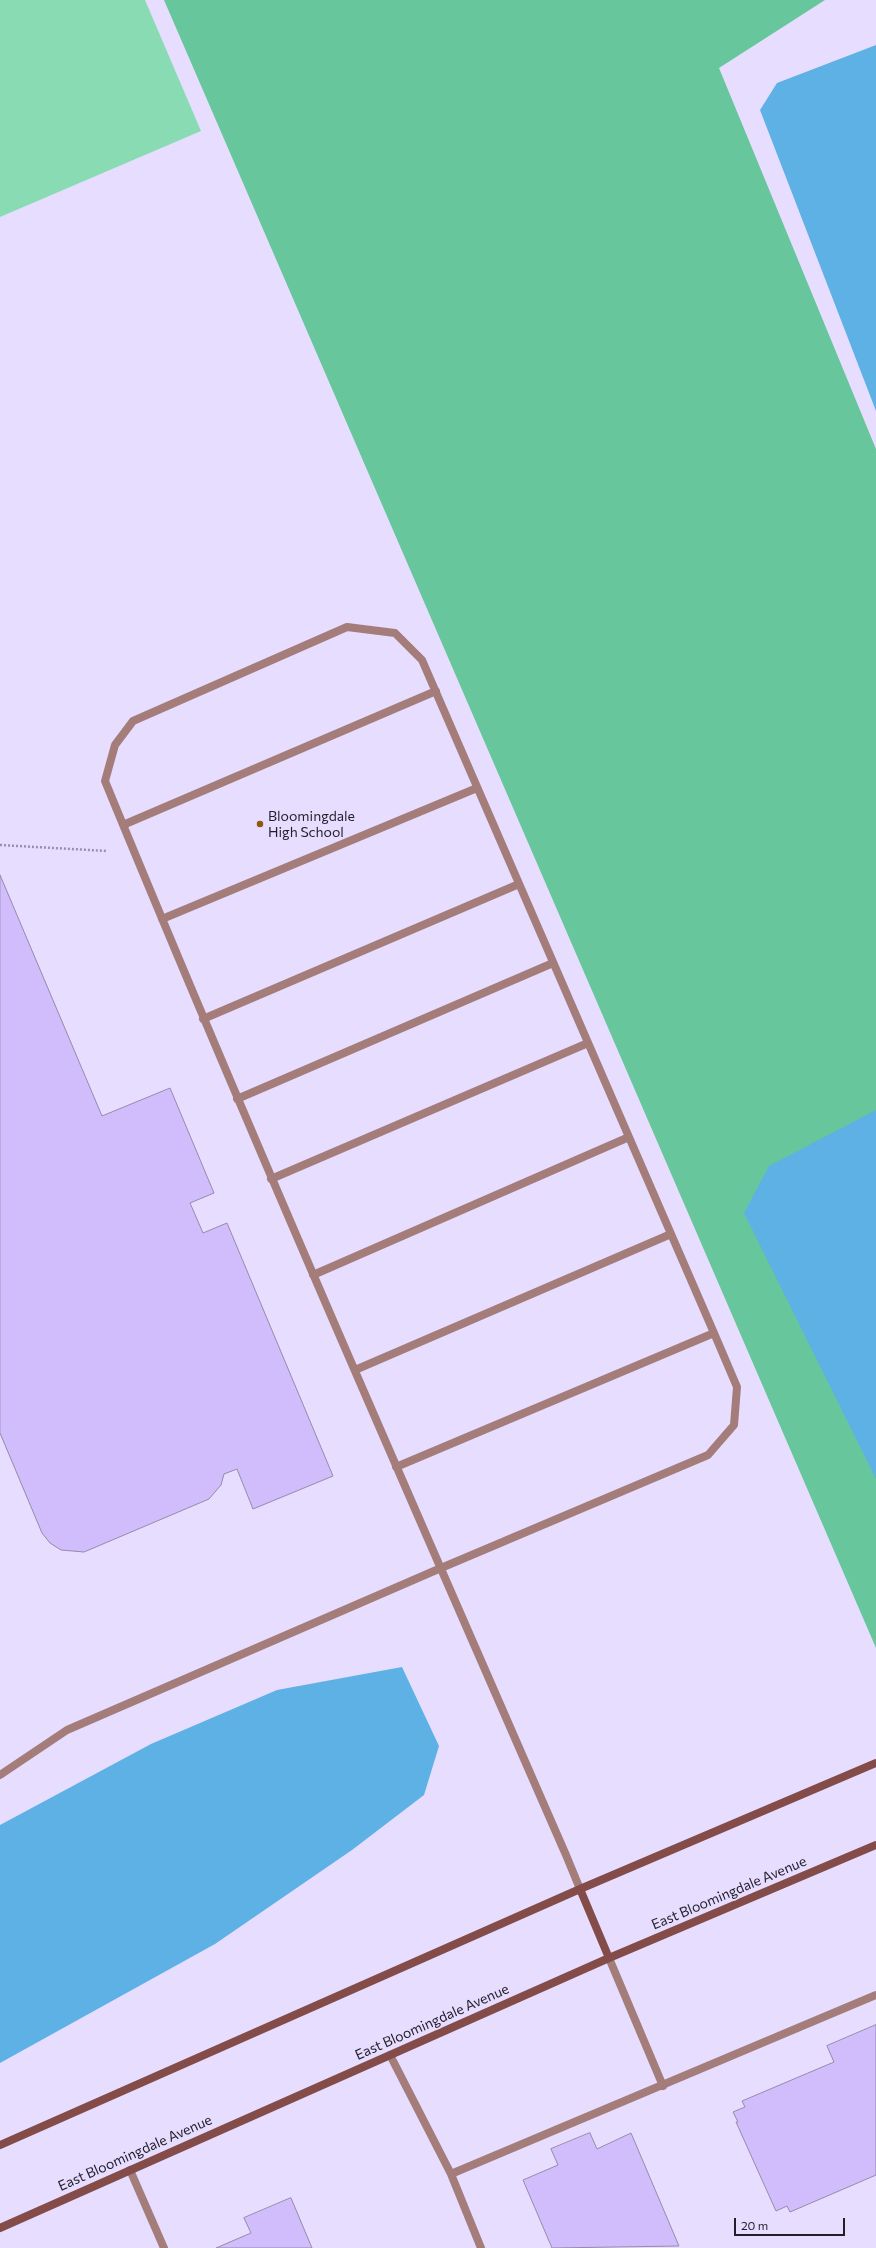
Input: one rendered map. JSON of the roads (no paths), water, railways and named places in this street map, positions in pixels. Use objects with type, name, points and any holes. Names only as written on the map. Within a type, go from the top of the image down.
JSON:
[{"type":"main road","points":[[0,2145],[580,1889],[876,1763]]},
{"type":"main road","name":"East Bloomingdale Avenue","points":[[0,2228],[609,1958],[876,1845]]},
{"type":"main road","points":[[580,1889],[609,1958]]},
{"type":"lane","points":[[0,1775],[67,1730],[440,1568],[708,1455],[734,1425],[737,1387],[714,1333],[422,660],[395,633],[347,627],[133,721],[115,745],[104,781],[271,1179],[355,1370],[396,1467],[440,1568],[580,1889]]},
{"type":"lane","points":[[123,825],[436,691]]},
{"type":"lane","points":[[162,919],[477,788]]},
{"type":"lane","points":[[204,1019],[519,884]]},
{"type":"lane","points":[[237,1099],[554,963]]},
{"type":"lane","points":[[271,1179],[588,1043]]},
{"type":"lane","points":[[313,1275],[629,1137]]},
{"type":"lane","points":[[355,1370],[671,1234]]},
{"type":"lane","points":[[396,1467],[714,1333]]},
{"type":"lane","points":[[609,1958],[663,2086]]},
{"type":"lane","points":[[452,2174],[876,1995]]},
{"type":"lane","points":[[390,2055],[452,2174],[481,2248]]},
{"type":"lane","points":[[130,2170],[164,2248]]},
{"type":"water","points":[[876,45],[876,411],[760,110],[777,83]]},
{"type":"water","points":[[876,1110],[876,1479],[744,1213],[769,1166]]},
{"type":"water","points":[[402,1667],[439,1746],[424,1795],[352,1850],[215,1944],[0,2063],[0,1825],[151,1744],[277,1690]]},
{"type":"place","name":"Bloomingdale High School","points":[[260,824]]}]
